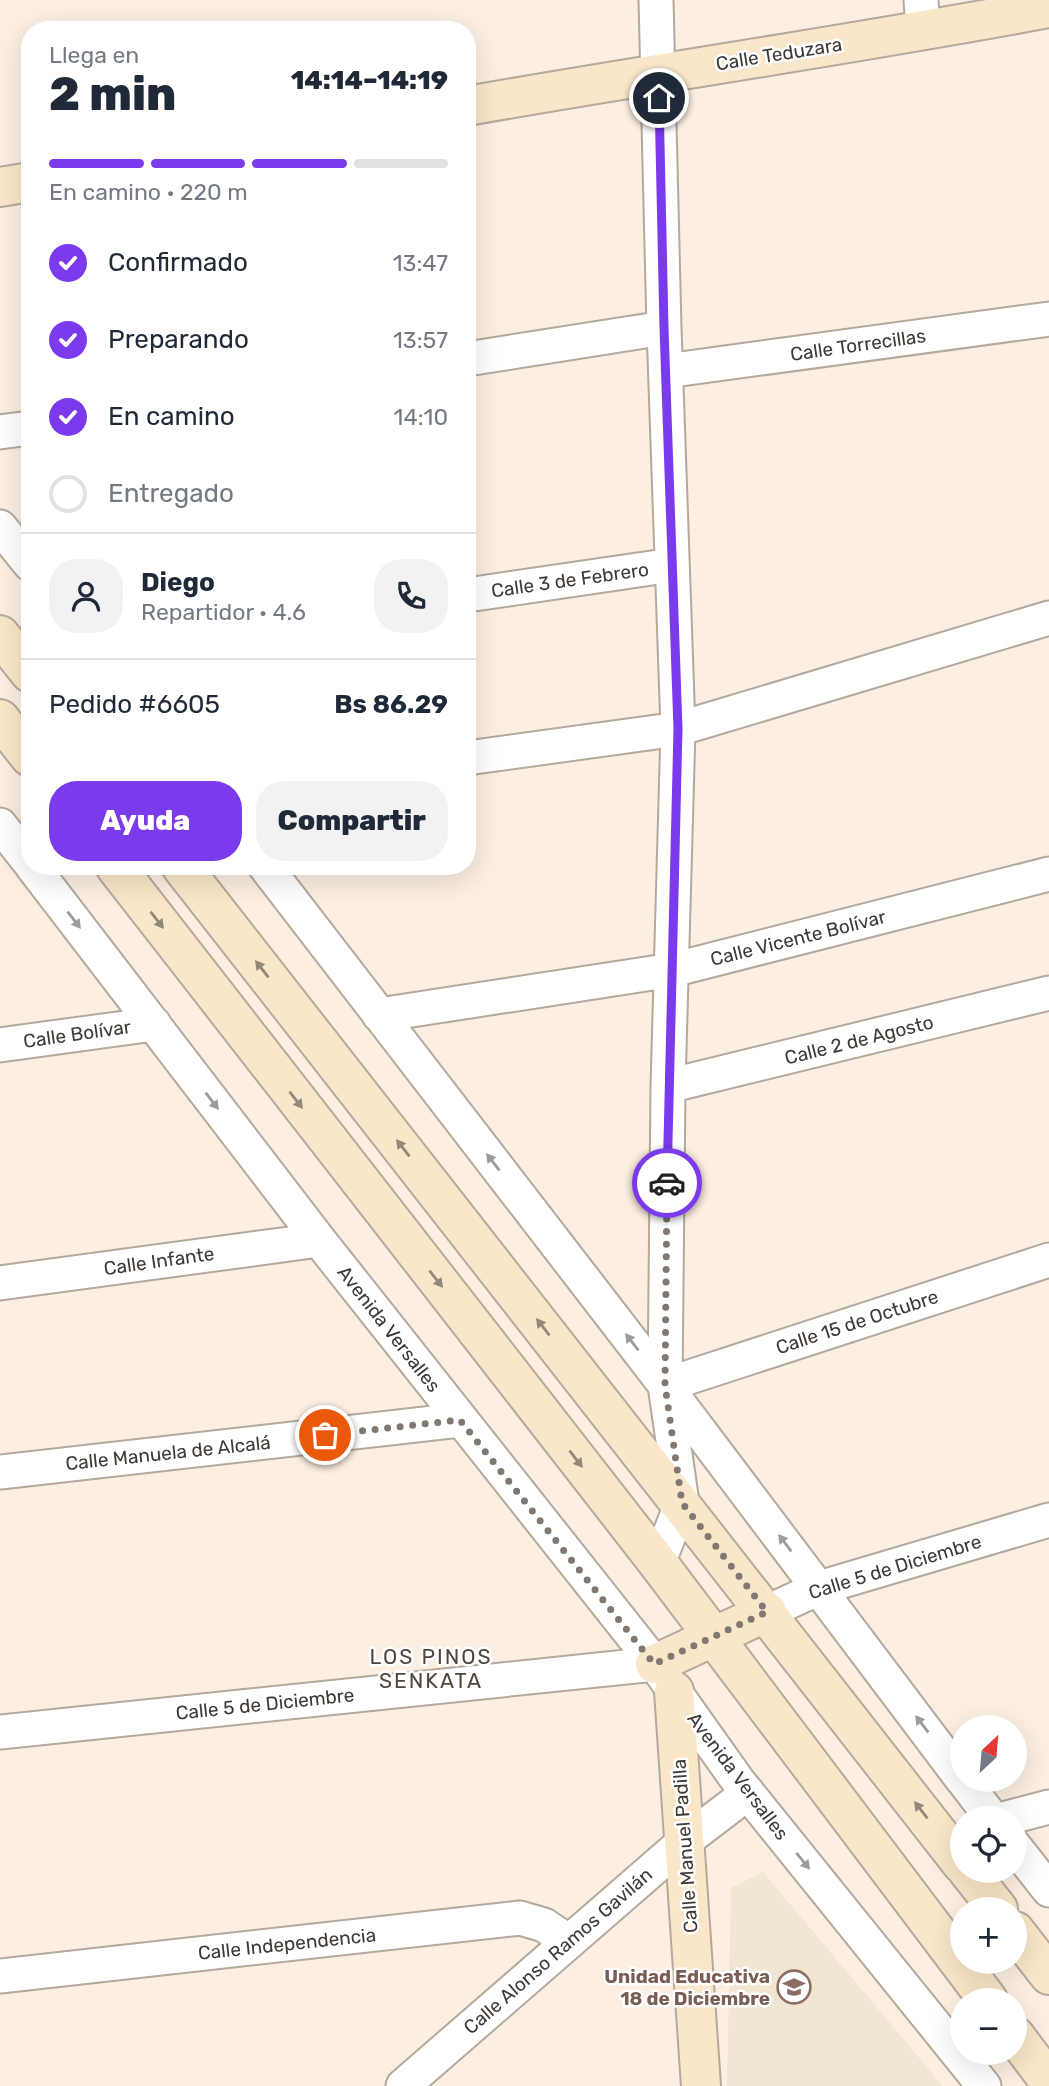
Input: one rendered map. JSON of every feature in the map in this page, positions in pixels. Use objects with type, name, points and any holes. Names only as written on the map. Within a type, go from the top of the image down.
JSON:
[{"type":"street","points":[[656,0],[678,729],[668,1086],[665,1385],[682,1503],[657,1563]]},
{"type":"street","name":"Calle Teduzara","points":[[476,104],[659,72],[922,16],[1049,8]]},
{"type":"street","points":[[0,187],[21,184]]},
{"type":"street","name":"Calle Torrecillas","points":[[666,371],[1049,319]]},
{"type":"street","points":[[476,358],[664,328]]},
{"type":"street","points":[[0,432],[21,429]]},
{"type":"street","points":[[0,527],[21,553]]},
{"type":"street","name":"Calle 3 de Febrero","points":[[476,594],[672,565]]},
{"type":"street","points":[[476,757],[678,729],[1049,618]]},
{"type":"street","points":[[0,635],[21,662]]},
{"type":"street","points":[[0,719],[21,746]]},
{"type":"street","name":"Avenida Versalles","points":[[0,825],[21,852]]},
{"type":"street","name":"Calle Vicente Bolívar","points":[[379,1015],[672,970],[1049,874]]},
{"type":"street","name":"Avenida Versalles","points":[[39,875],[319,1240],[664,1677],[748,1793],[984,2086]]},
{"type":"street","points":[[122,875],[657,1563],[979,1988]]},
{"type":"street","points":[[188,875],[950,1848]]},
{"type":"street","points":[[272,875],[665,1385],[950,1762]]},
{"type":"street","name":"Calle 2 de Agosto","points":[[668,1086],[1049,993]]},
{"type":"street","name":"Calle Bolívar","points":[[0,1045],[154,1024]]},
{"type":"street","name":"Calle Infante","points":[[0,1283],[319,1240]]},
{"type":"street","name":"Calle 15 de Octubre","points":[[665,1385],[1049,1260]]},
{"type":"street","name":"Calle Manuela de Alcalá","points":[[0,1472],[460,1420]]},
{"type":"street","name":"Calle 5 de Diciembre","points":[[0,1732],[664,1677],[713,1637],[819,1588],[1049,1520]]},
{"type":"street","name":"Calle Manuel Padilla","points":[[664,1677],[685,1842],[701,2086]]},
{"type":"street","name":"Calle Alonso Ramos Gavilán","points":[[403,2086],[685,1842],[748,1793]]},
{"type":"street","points":[[1027,1813],[1049,1807]]},
{"type":"street","points":[[1027,1862],[1049,1890]]},
{"type":"street","points":[[977,1883],[989,1897]]},
{"type":"street","name":"Calle Independencia","points":[[0,1976],[520,1918],[544,1926],[569,1942]]},
{"type":"street","points":[[1027,1947],[1049,1975]]},
{"type":"street","points":[[1027,2052],[1049,2081]]},
{"type":"shaded area","name":"Unidad Educativa 18 de Diciembre","points":[[763,1872],[941,2086],[727,2086],[731,1888]]},
{"type":"way so far","points":[[325,1435],[460,1420],[654,1664],[767,1612],[682,1503],[665,1385],[667,1183]]},
{"type":"place","name":"Unidad Educativa 18 de Diciembre","points":[[794,1987]]},
{"type":"district","name":"LOS PINOS SENKATA","points":[[431,1668]]},
{"type":"route","points":[[659,98],[678,729],[667,1183]]}]
